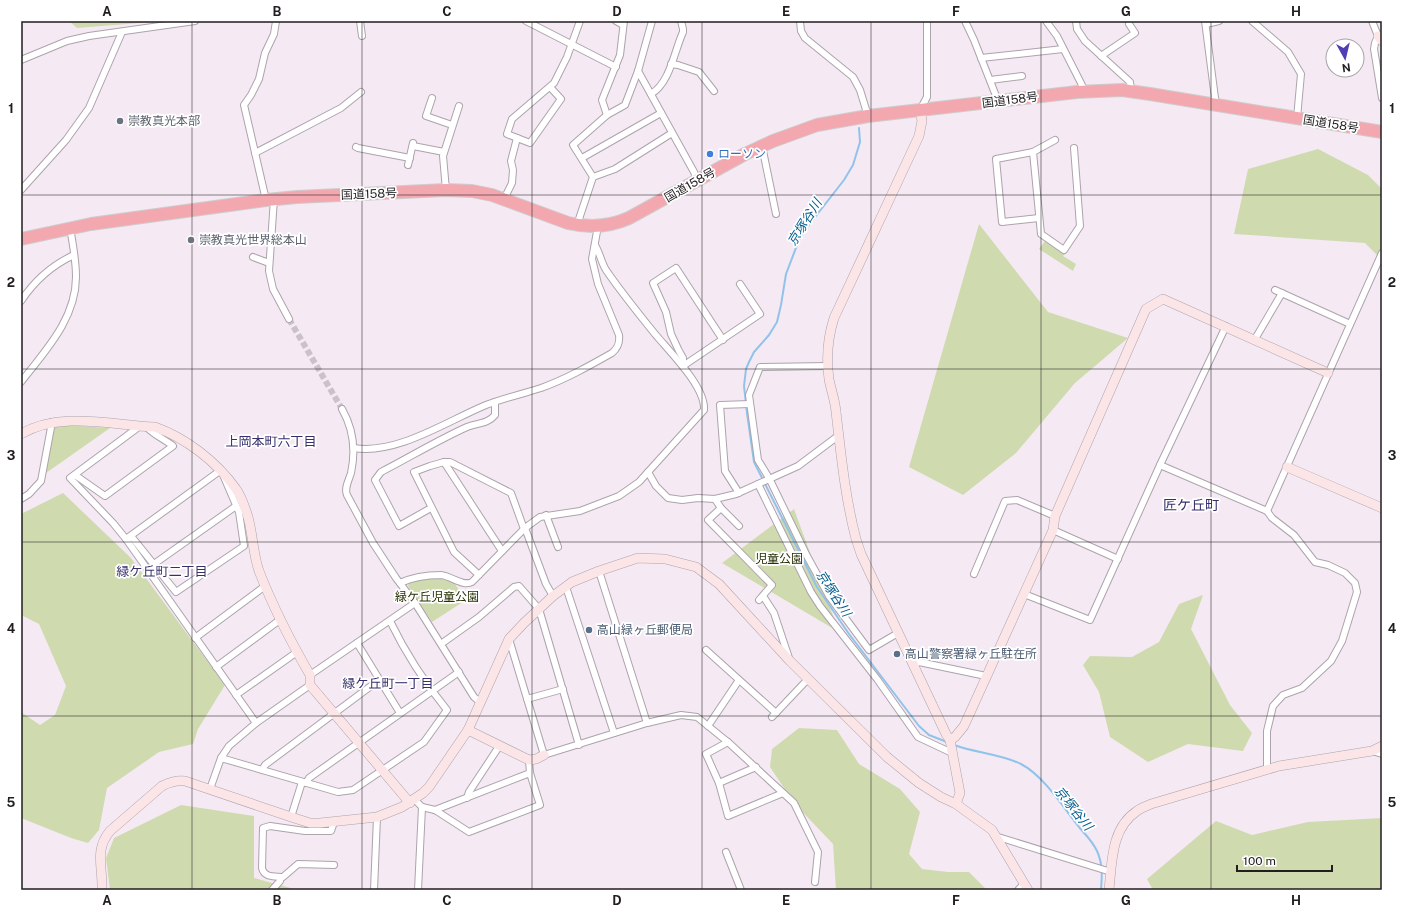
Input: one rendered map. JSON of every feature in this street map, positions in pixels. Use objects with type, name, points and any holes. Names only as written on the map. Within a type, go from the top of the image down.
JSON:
[{"type":"highway","name":"国道158号","points":[[21,239],[98,223],[270,199],[446,190],[472,191],[504,199],[577,225],[598,226],[614,224],[626,220],[745,154],[817,125],[868,116],[1086,91],[1131,91],[1382,132]]},
{"type":"street","points":[[21,60],[67,41],[89,36],[122,32],[176,22],[195,21]]},
{"type":"street","points":[[276,21],[274,34],[265,53],[259,79],[244,105],[255,153],[270,199],[274,220],[269,271],[273,289],[289,319]]},
{"type":"street","points":[[360,21],[362,36]]},
{"type":"street","points":[[526,21],[616,67]]},
{"type":"street","points":[[550,87],[561,99],[530,143],[507,134],[512,119],[550,87],[561,70],[573,45],[580,21]]},
{"type":"street","points":[[607,115],[602,100],[620,55],[624,23],[616,21]]},
{"type":"street","points":[[577,225],[593,177],[573,145],[607,115],[625,105],[638,71],[652,21]]},
{"type":"street","points":[[651,94],[656,91],[665,80],[683,32],[681,21]]},
{"type":"street","points":[[800,21],[801,31],[805,38],[853,77],[860,90],[868,116]]},
{"type":"street","points":[[927,21],[926,97],[920,110],[922,121],[919,136],[834,318],[829,334],[828,366],[836,409],[838,436],[856,539],[861,554],[913,665],[950,737],[951,751],[960,793],[956,804]]},
{"type":"street","points":[[965,21],[998,101]]},
{"type":"street","points":[[1046,21],[1057,36],[1086,91]]},
{"type":"street","points":[[1076,21],[1077,29],[1085,41],[1130,82],[1131,91]]},
{"type":"street","points":[[1214,104],[1215,98],[1205,22],[1220,21]]},
{"type":"street","points":[[1252,21],[1288,52],[1301,74],[1297,118]]},
{"type":"street","points":[[1372,21],[1380,39],[1375,43],[1374,48],[1382,98]]},
{"type":"street","points":[[1101,56],[1135,34],[1129,24]]},
{"type":"street","points":[[21,190],[66,140],[89,108],[122,32]]},
{"type":"street","points":[[981,58],[1063,49]]},
{"type":"street","points":[[671,64],[698,72],[714,91]]},
{"type":"street","points":[[638,71],[697,180]]},
{"type":"street","points":[[990,80],[1022,76]]},
{"type":"street","points":[[255,153],[341,108],[361,92]]},
{"type":"street","points":[[432,98],[426,116],[452,125]]},
{"type":"street","points":[[446,190],[444,152],[458,106]]},
{"type":"street","points":[[582,158],[661,113]]},
{"type":"street","points":[[593,177],[615,169],[672,133]]},
{"type":"street","points":[[504,199],[512,183],[513,170],[511,161],[517,138]]},
{"type":"street","points":[[1040,218],[1002,222],[996,159],[1033,152],[1055,140]]},
{"type":"street","points":[[408,165],[413,144],[444,152]]},
{"type":"street","points":[[762,146],[776,214]]},
{"type":"street","points":[[356,147],[410,158]]},
{"type":"street","points":[[1033,152],[1041,234],[1064,250],[1080,226],[1074,148]]},
{"type":"street","points":[[354,448],[378,448],[402,442],[487,404],[540,388],[563,379],[612,354],[616,350],[619,343],[619,335],[598,284],[593,267],[592,255],[598,226]]},
{"type":"street","points":[[21,382],[62,327],[71,309],[76,285],[70,228]]},
{"type":"street","points":[[400,583],[422,576],[442,575],[469,584],[524,528],[540,517],[580,511],[619,496],[639,482],[704,410],[703,399],[684,366],[655,334],[605,268],[599,251],[595,245]]},
{"type":"street","points":[[1267,511],[1382,253]]},
{"type":"street","points":[[21,301],[38,279],[56,265],[74,255]]},
{"type":"street","points":[[253,258],[269,263]]},
{"type":"street","points":[[684,366],[683,358],[672,334],[666,312],[653,283],[676,268],[722,340]]},
{"type":"street","points":[[684,366],[760,314],[740,284]]},
{"type":"street","points":[[1275,290],[1350,324]]},
{"type":"street","points":[[1255,339],[1282,293]]},
{"type":"street","points":[[950,737],[964,726],[1053,530],[1055,516],[1146,309],[1163,299],[1328,373]]},
{"type":"street","points":[[1024,594],[1090,620],[1160,464],[1226,326]]},
{"type":"street","points":[[828,366],[760,367],[749,395],[758,460],[763,481],[811,592],[820,606],[918,737],[951,751]]},
{"type":"street","points":[[431,508],[399,526],[375,480],[382,472],[468,426],[490,420],[495,415],[495,402]]},
{"type":"street","points":[[739,493],[725,471],[720,405],[750,404]]},
{"type":"street","points":[[342,409],[349,423],[354,448],[353,464],[346,492],[373,543],[415,603],[474,697],[480,702]]},
{"type":"street","points":[[21,434],[52,422],[69,421],[155,427],[167,431],[197,450],[221,470],[237,490],[243,501],[251,528],[259,568],[265,586],[297,652],[310,675],[310,685],[382,771],[412,801],[435,810],[469,832],[540,805],[530,773],[529,760]]},
{"type":"street","points":[[21,499],[29,494],[41,481],[52,422]]},
{"type":"street","points":[[143,426],[70,478],[154,564],[176,592],[244,546],[239,512],[221,470]]},
{"type":"street","points":[[75,475],[105,496],[174,446],[167,440],[143,426]]},
{"type":"street","points":[[648,472],[656,486],[668,498],[682,500],[698,498],[715,499],[739,493],[798,466],[838,436]]},
{"type":"street","points":[[444,462],[502,551]]},
{"type":"street","points":[[479,575],[454,552],[414,472],[444,462],[450,462],[511,493],[552,596]]},
{"type":"street","points":[[1160,464],[1267,511],[1272,518],[1294,535],[1315,562],[1328,565],[1345,574],[1355,583],[1357,592],[1342,641],[1331,661],[1302,688],[1283,695],[1273,706],[1267,731],[1267,770]]},
{"type":"street","points":[[1287,467],[1382,508]]},
{"type":"street","points":[[128,537],[221,470]]},
{"type":"street","points":[[763,481],[829,596],[869,650],[898,633]]},
{"type":"street","points":[[715,499],[721,508],[739,526]]},
{"type":"street","points":[[974,574],[1005,501],[1017,500],[1055,516]]},
{"type":"street","points":[[154,564],[236,506]]},
{"type":"street","points":[[721,508],[708,520],[772,585],[761,598],[774,613],[790,662]]},
{"type":"street","points":[[546,515],[558,547]]},
{"type":"street","points":[[1053,530],[1118,559]]},
{"type":"street","points":[[128,537],[195,638],[256,723]]},
{"type":"street","points":[[102,890],[100,852],[102,844],[110,831],[162,786],[170,782],[178,780],[185,781],[310,823],[377,817],[392,812],[412,801],[429,787],[468,730],[509,639],[552,596],[572,582],[638,558],[665,559],[696,567],[719,584],[790,662],[887,758],[919,783],[941,797],[956,804],[989,827],[1023,888]]},
{"type":"street","points":[[599,571],[647,723]]},
{"type":"street","points":[[195,638],[265,586]]},
{"type":"street","points":[[441,644],[479,617],[514,587],[519,586],[539,609],[579,744]]},
{"type":"street","points":[[566,587],[614,733]]},
{"type":"street","points":[[310,675],[415,603]]},
{"type":"street","points":[[216,667],[281,619]]},
{"type":"street","points":[[221,758],[338,792],[353,790],[424,742],[447,710],[431,691],[390,621]]},
{"type":"street","points":[[509,639],[544,755]]},
{"type":"street","points":[[357,643],[400,713]]},
{"type":"street","points":[[706,650],[774,715],[808,679]]},
{"type":"street","points":[[236,695],[297,652]]},
{"type":"street","points":[[913,665],[919,662],[986,676]]},
{"type":"street","points":[[291,817],[304,782],[458,672]]},
{"type":"street","points":[[262,770],[264,765],[379,680]]},
{"type":"street","points":[[708,726],[739,680]]},
{"type":"street","points":[[210,789],[221,758],[229,746],[256,723],[310,685]]},
{"type":"street","points":[[527,699],[563,689]]},
{"type":"street","points":[[468,730],[529,760],[647,723],[681,715],[697,717],[728,742],[794,802],[818,852],[815,882]]},
{"type":"street","points":[[728,742],[706,754],[719,784],[728,816],[783,793]]},
{"type":"street","points":[[467,798],[469,792],[500,745]]},
{"type":"street","points":[[1109,890],[1113,847],[1120,829],[1137,811],[1151,804],[1279,766],[1372,751],[1382,746]]},
{"type":"street","points":[[1372,751],[1382,754]]},
{"type":"street","points":[[719,784],[756,768]]},
{"type":"street","points":[[435,810],[530,773]]},
{"type":"street","points":[[418,890],[422,806]]},
{"type":"street","points":[[374,890],[377,817]]},
{"type":"street","points":[[334,822],[331,831],[305,831],[270,826],[263,828],[263,871],[269,876],[283,877],[298,864],[334,865]]},
{"type":"street","points":[[995,836],[1111,872]]},
{"type":"street","points":[[726,852],[741,890]]},
{"type":"street","points":[[272,890],[280,881],[281,877]]},
{"type":"green space","points":[[69,21],[140,21],[140,23],[77,28]]},
{"type":"green space","points":[[1318,149],[1368,175],[1382,189],[1382,260],[1365,243],[1234,234],[1248,169]]},
{"type":"green space","points":[[979,224],[1048,312],[1128,338],[1075,383],[1016,453],[963,495],[909,467]]},
{"type":"green space","points":[[1045,241],[1065,254],[1063,256],[1076,264],[1073,271],[1039,249]]},
{"type":"green space","points":[[64,425],[110,428],[46,473],[54,429],[56,426]]},
{"type":"green space","points":[[63,493],[131,558],[225,685],[198,729],[193,744],[159,752],[107,788],[99,830],[88,843],[71,838],[21,818],[21,712],[40,725],[55,715],[66,686],[39,624],[21,615],[21,514]]},
{"type":"green space","name":"児童公園","points":[[794,509],[839,632],[722,563]]},
{"type":"green space","name":"緑ケ丘児童公園","points":[[424,579],[442,579],[453,581],[466,600],[432,622],[408,586],[409,582]]},
{"type":"green space","points":[[1203,595],[1191,629],[1230,705],[1252,733],[1243,751],[1188,744],[1148,762],[1110,737],[1099,692],[1083,665],[1090,656],[1132,657],[1159,642],[1179,604]]},
{"type":"green space","points":[[799,728],[837,730],[859,764],[900,789],[920,812],[909,854],[922,869],[948,872],[969,872],[987,890],[836,890],[833,844],[794,803],[770,767],[772,749]]},
{"type":"green space","points":[[181,805],[254,816],[254,878],[298,890],[110,890],[106,858],[114,838]]},
{"type":"green space","points":[[1382,818],[1382,890],[1153,890],[1147,879],[1216,821],[1252,835],[1308,822]]},
{"type":"waterway","name":"京塚谷川","points":[[859,128],[860,142],[853,165],[844,180],[799,240],[786,274],[777,322],[769,335],[754,352],[746,369],[744,386],[754,462],[817,587],[849,634],[919,726],[929,735],[947,742]]},
{"type":"waterway","name":"京塚谷川","points":[[954,745],[1013,761],[1021,764],[1038,776],[1053,792],[1095,848],[1099,856],[1101,866],[1101,890]]},
{"type":"tunnel","points":[[289,319],[342,409]]},
{"type":"place","name":"崇教真光本部","points":[[120,121]]},
{"type":"place","name":"ローソン","points":[[710,154]]},
{"type":"place","name":"崇教真光世界総本山","points":[[191,240]]},
{"type":"place","name":"高山緑ヶ丘郵便局","points":[[589,630]]},
{"type":"place","name":"高山警察署緑ヶ丘駐在所","points":[[897,654]]},
{"type":"district","name":"上岡本町六丁目","points":[[271,441]]},
{"type":"district","name":"匠ケ丘町","points":[[1191,505]]},
{"type":"district","name":"緑ケ丘町二丁目","points":[[162,571]]},
{"type":"district","name":"緑ケ丘町一丁目","points":[[388,683]]}]
